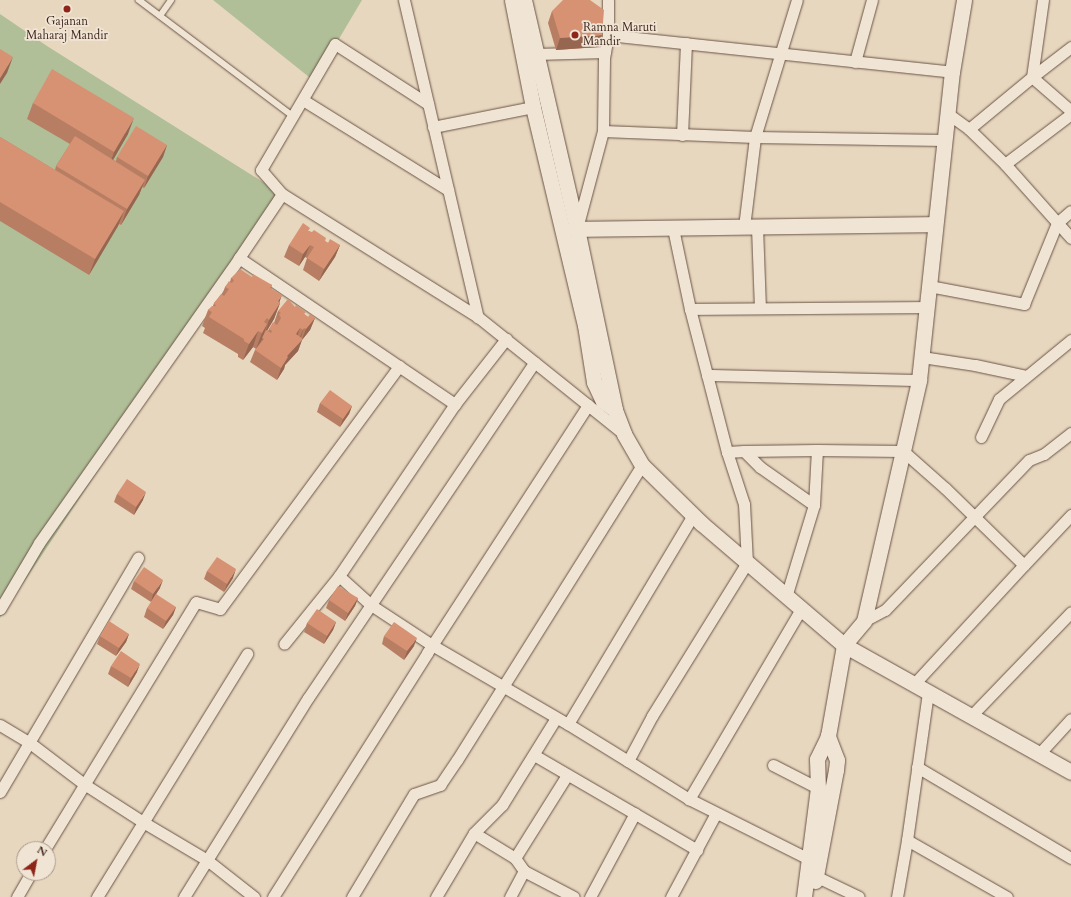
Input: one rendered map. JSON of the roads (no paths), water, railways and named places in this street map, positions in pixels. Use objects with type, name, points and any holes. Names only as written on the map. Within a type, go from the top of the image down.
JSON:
[{"type":"street","points":[[404,0],[478,317]]},
{"type":"street","points":[[512,0],[533,107],[582,310],[594,382],[603,401],[615,410]]},
{"type":"street","points":[[524,0],[577,229],[615,410],[624,434],[642,465],[693,515],[801,610],[844,645],[1071,772]]},
{"type":"street","points":[[577,229],[603,132],[605,52],[608,35],[608,0]]},
{"type":"street","points":[[760,308],[751,227],[755,137],[797,0]]},
{"type":"street","points":[[855,62],[872,0]]},
{"type":"street","points":[[864,621],[919,380],[947,113],[964,0]]},
{"type":"street","points":[[1032,77],[1043,0]]},
{"type":"street","points":[[608,35],[952,72]]},
{"type":"street","points":[[682,135],[686,43]]},
{"type":"street","points":[[428,104],[335,44],[261,170],[282,194],[478,317],[624,434]]},
{"type":"street","points":[[969,128],[1071,47]]},
{"type":"street","points":[[536,54],[605,52]]},
{"type":"street","points":[[1005,164],[1071,112],[1032,77]]},
{"type":"street","points":[[303,100],[448,190]]},
{"type":"street","points":[[433,127],[533,107]]},
{"type":"street","points":[[947,113],[969,128],[1005,164],[1071,238]]},
{"type":"street","points":[[603,132],[755,137],[944,140]]},
{"type":"street","points":[[0,609],[39,543],[239,258],[282,194]]},
{"type":"street","points":[[929,286],[1024,304],[1057,223],[1071,211]]},
{"type":"street","points":[[577,229],[935,224]]},
{"type":"street","points":[[628,761],[652,716],[747,563],[744,504],[727,452],[690,309],[673,228]]},
{"type":"street","points":[[239,258],[455,404]]},
{"type":"street","points":[[690,309],[926,308]]},
{"type":"street","points":[[284,644],[339,576],[455,404],[506,339]]},
{"type":"street","points":[[981,437],[999,399],[1071,340]]},
{"type":"street","points":[[922,357],[975,365],[1026,376]]},
{"type":"street","points":[[184,897],[308,698],[535,362]]},
{"type":"street","points":[[51,841],[196,602],[220,609],[399,366]]},
{"type":"street","points":[[707,375],[919,380]]},
{"type":"street","points":[[273,897],[432,645],[588,405]]},
{"type":"street","points":[[813,897],[812,868],[818,788],[817,759],[828,736],[844,645],[864,621],[885,610],[1029,460],[1044,454],[1071,433]]},
{"type":"street","points":[[727,452],[744,450],[903,451],[1024,566]]},
{"type":"street","points":[[744,450],[760,467],[814,506]]},
{"type":"street","points":[[786,597],[814,506],[817,450]]},
{"type":"street","points":[[352,897],[414,794],[440,785],[503,688],[642,465]]},
{"type":"street","points":[[568,724],[693,515]]},
{"type":"street","points":[[914,684],[1071,515]]},
{"type":"street","points":[[0,792],[138,558]]},
{"type":"street","points":[[339,576],[371,605],[432,645],[503,688],[568,724],[689,799],[812,868],[859,897]]},
{"type":"street","points":[[689,799],[801,610]]},
{"type":"street","points":[[971,716],[1071,612]]},
{"type":"street","points":[[98,897],[142,822],[247,654]]},
{"type":"street","points":[[897,897],[907,840],[928,692]]},
{"type":"street","points":[[436,897],[474,833],[502,805],[556,718]]},
{"type":"street","points":[[1039,754],[1071,719]]},
{"type":"street","points":[[0,725],[30,743],[84,784],[142,822],[207,860],[254,897]]},
{"type":"street","points":[[804,897],[832,792],[837,760],[828,736]]},
{"type":"street","points":[[534,755],[697,850]]},
{"type":"street","points":[[772,765],[818,788],[832,792]]},
{"type":"street","points":[[917,767],[1071,858]]},
{"type":"street","points":[[515,858],[567,775]]},
{"type":"street","points":[[590,897],[634,813]]},
{"type":"street","points":[[671,897],[716,813]]},
{"type":"street","points":[[474,833],[515,858],[524,871],[562,894],[574,897]]},
{"type":"street","points":[[907,840],[1007,897]]},
{"type":"street","points":[[510,897],[524,871]]},
{"type":"street","points":[[17,897],[26,881]]},
{"type":"lane","points":[[139,0],[293,116]]},
{"type":"lane","points":[[160,16],[171,0]]},
{"type":"place","name":"Gajanan Maharaj Mandir","points":[[67,9]]},
{"type":"place","name":"Ramna Maruti Mandir","points":[[575,35]]}]
